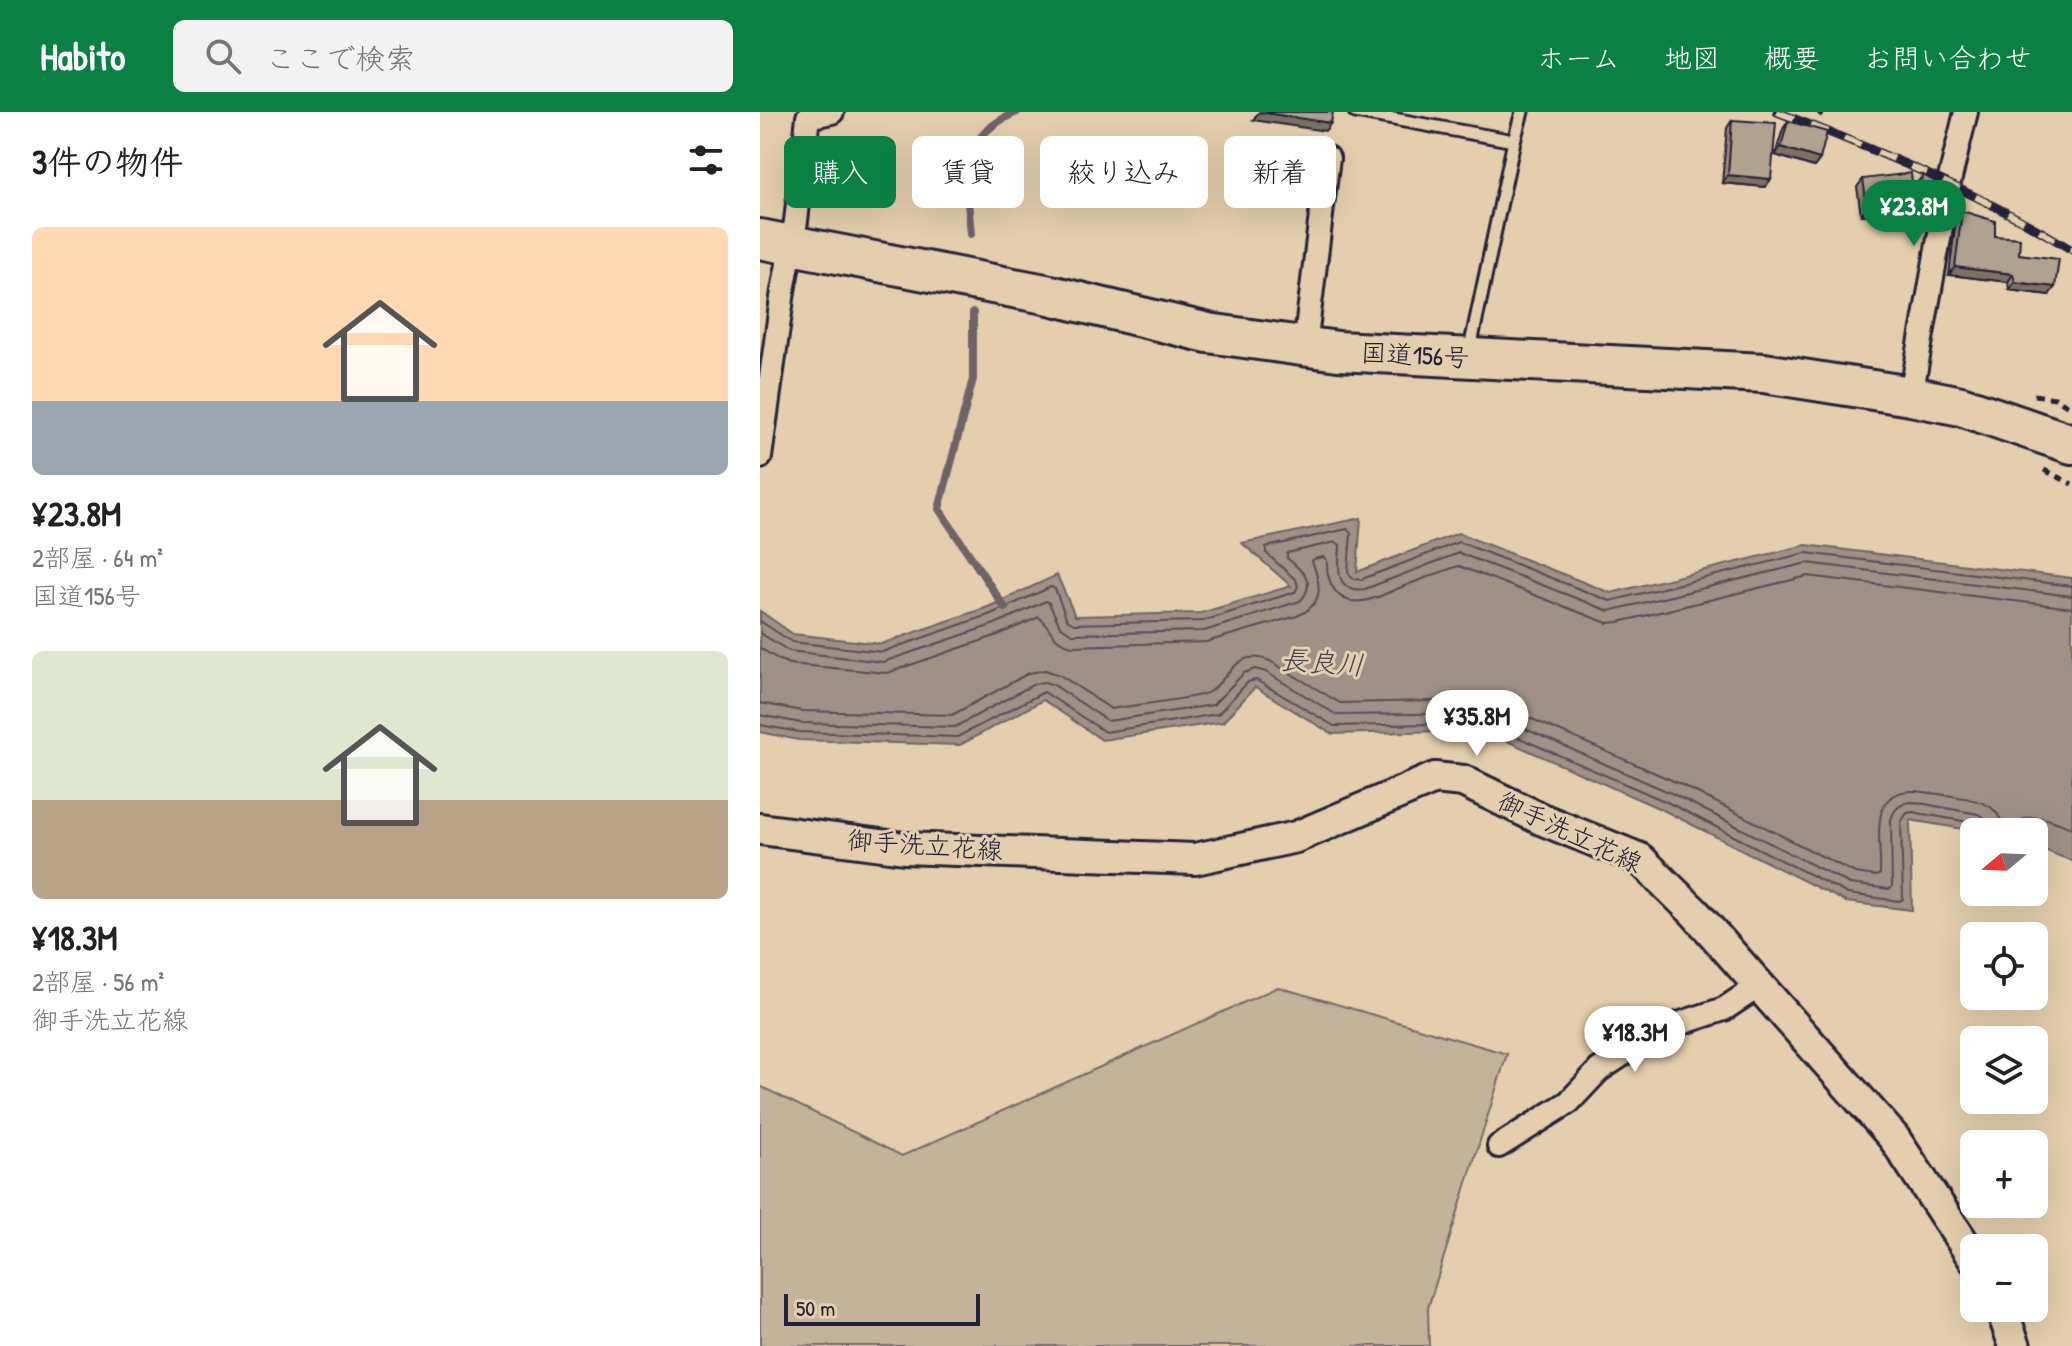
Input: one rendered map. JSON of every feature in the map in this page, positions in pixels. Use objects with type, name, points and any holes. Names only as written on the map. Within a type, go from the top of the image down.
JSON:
[{"type":"highway","name":"国道156号","points":[[776,242],[1050,295],[1208,333],[1338,351],[1764,373],[1961,406],[2072,444]]},
{"type":"main road","name":"御手洗立花線","points":[[760,829],[904,848],[1195,859],[1296,837],[1435,778],[1463,781],[1541,819],[1640,859],[1695,913],[1894,1138],[1960,1238]]},
{"type":"main road","points":[[2006,1322],[2015,1346]]},
{"type":"street","points":[[760,457],[780,309],[776,242],[808,117],[832,112]]},
{"type":"street","points":[[1911,396],[1949,182],[1966,112]]},
{"type":"street","points":[[1305,346],[1322,208]]},
{"type":"street","points":[[1499,1146],[1569,1102],[1599,1070],[1660,1030],[1724,1009],[1759,986]]},
{"type":"lane","points":[[1355,112],[1514,141]]},
{"type":"lane","points":[[1468,358],[1522,112]]},
{"type":"shaded area","points":[[1278,987],[1507,1054],[1428,1308],[1429,1346],[760,1346],[760,1086],[902,1156]]},
{"type":"water","name":"長良川","points":[[1361,518],[1357,572],[1458,533],[1611,593],[1806,545],[2072,578],[2072,861],[2048,852],[2048,818],[1960,818],[1960,828],[1910,820],[1912,910],[1846,902],[1665,811],[1482,730],[1332,734],[1255,687],[1223,722],[1102,740],[1043,700],[960,745],[798,740],[760,732],[760,611],[793,634],[881,644],[988,607],[1057,575],[1075,616],[1201,613],[1291,586],[1242,543]]},
{"type":"building","points":[[1260,112],[1333,112],[1331,123]]},
{"type":"building","points":[[1732,120],[1776,123],[1771,179],[1728,175]]},
{"type":"building","points":[[1788,121],[1827,132],[1820,159],[1781,147]]},
{"type":"building","points":[[1911,173],[1914,201],[1867,206],[1863,179]]},
{"type":"building","points":[[1923,175],[1947,188],[1944,215],[1919,214]]},
{"type":"building","points":[[1962,211],[1995,221],[1995,236],[2020,238],[2019,254],[2059,259],[2055,287],[2015,282],[2013,274],[1955,267]]},
{"type":"waterway","points":[[971,234],[967,178],[974,147],[997,122],[1017,112]]},
{"type":"waterway","points":[[973,313],[973,379],[939,509],[1005,608]]},
{"type":"railway","points":[[1777,112],[1928,174],[2072,250]]}]
